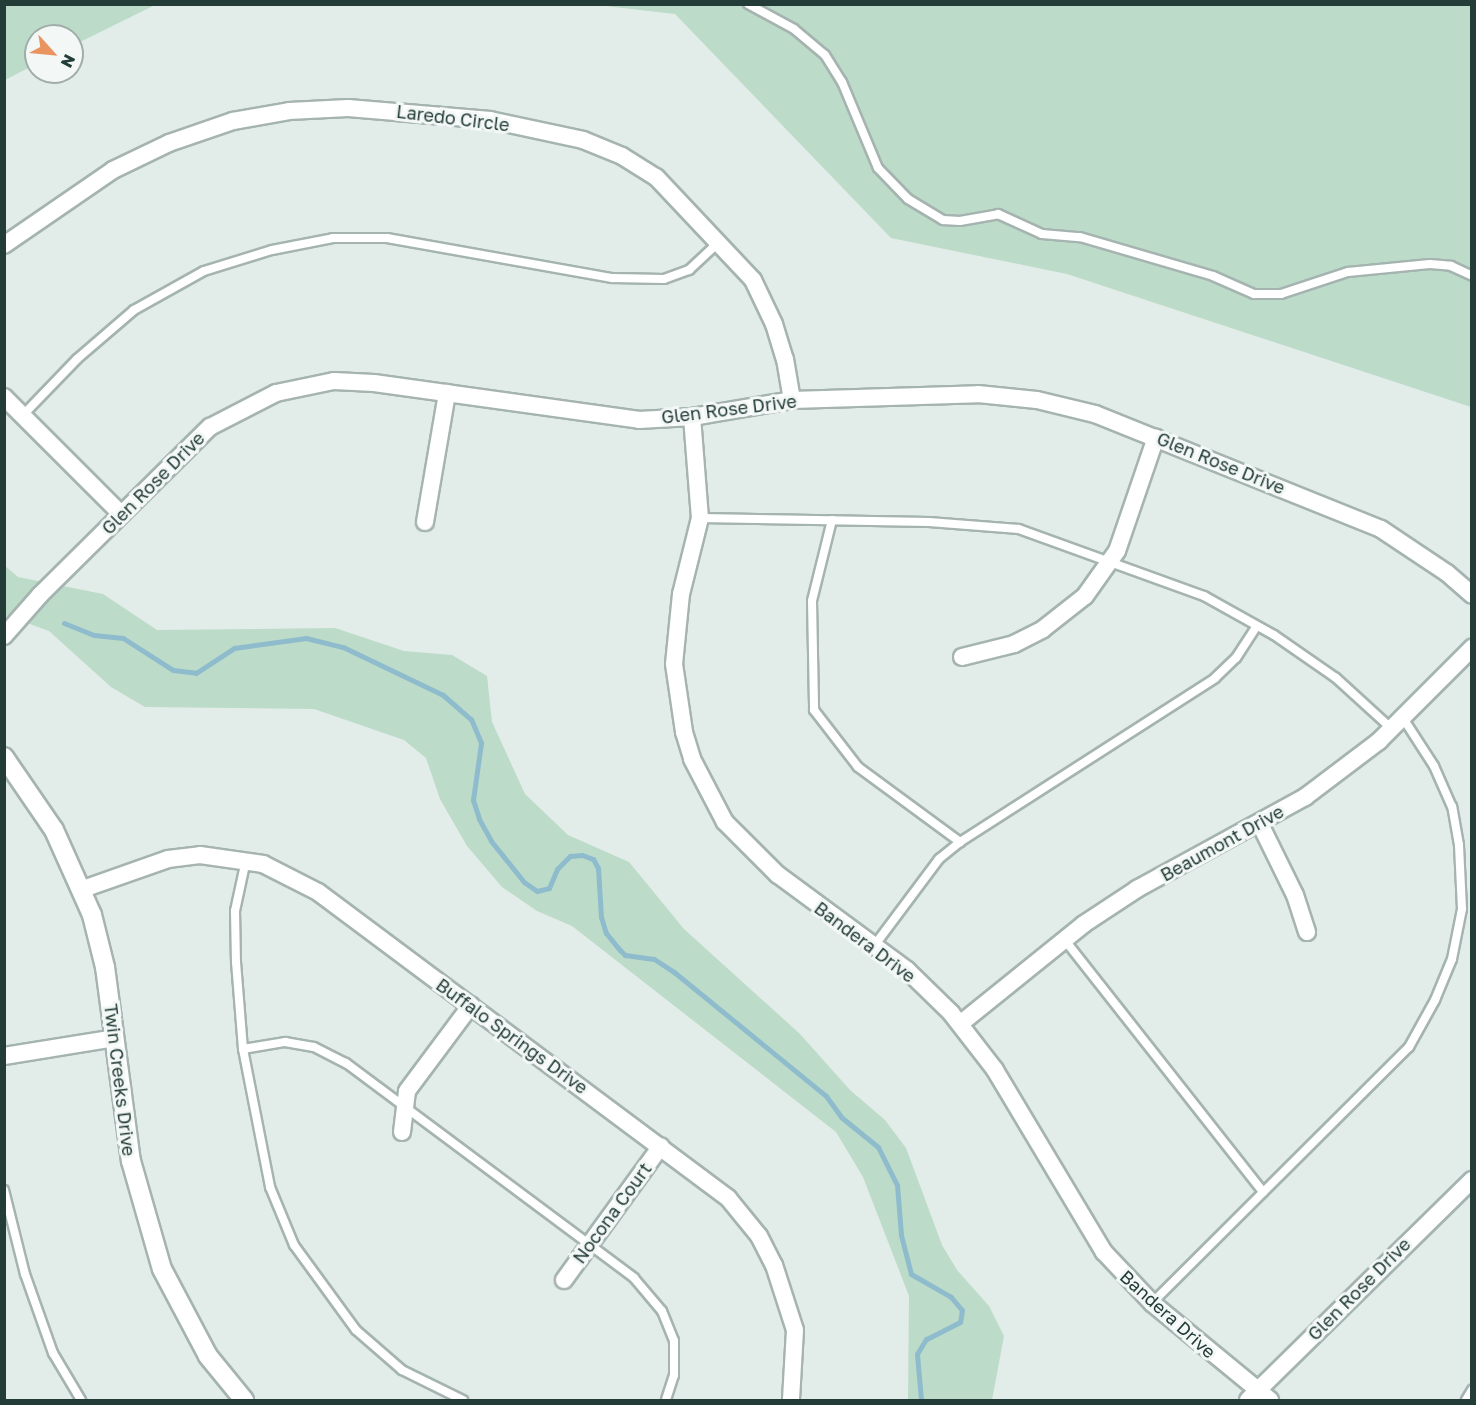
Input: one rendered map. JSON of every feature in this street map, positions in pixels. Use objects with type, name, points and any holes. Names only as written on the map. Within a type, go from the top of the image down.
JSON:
[{"type":"street","name":"Laredo Circle","points":[[4,245],[113,170],[169,143],[233,121],[288,111],[348,108],[490,120],[583,140],[622,156],[656,177],[719,242],[761,294],[785,359],[792,400]]},
{"type":"street","name":"Glen Rose Drive","points":[[4,636],[121,514],[210,427],[276,393],[334,381],[374,382],[615,418],[692,417],[792,400],[1002,397],[1095,414],[1381,529],[1447,573],[1472,595]]},
{"type":"street","points":[[425,522],[447,393]]},
{"type":"street","points":[[4,397],[121,514]]},
{"type":"street","name":"Bandera Drive","points":[[692,417],[700,518],[681,594],[674,664],[684,732],[692,759],[725,822],[751,851],[913,975],[960,1024],[1010,1094],[1090,1233],[1152,1303],[1258,1398]]},
{"type":"street","points":[[962,657],[1014,644],[1043,629],[1085,596],[1111,560],[1156,437]]},
{"type":"street","name":"Beaumont Drive","points":[[960,1024],[1064,939],[1137,889],[1260,824],[1305,797],[1398,724],[1472,648]]},
{"type":"street","name":"Twin Creeks Drive","points":[[4,757],[54,830],[83,889],[100,940],[131,1161],[162,1269],[208,1356],[244,1401]]},
{"type":"street","points":[[1260,824],[1295,895],[1307,932]]},
{"type":"street","name":"Buffalo Springs Drive","points":[[83,889],[168,859],[200,855],[246,860],[287,874],[318,892],[728,1198],[764,1245],[795,1330],[791,1401]]},
{"type":"street","points":[[402,1132],[407,1091],[471,1005]]},
{"type":"street","points":[[4,1056],[115,1038]]},
{"type":"street","name":"Nocona Court","points":[[564,1280],[661,1146]]},
{"type":"street","name":"Glen Rose Drive","points":[[1258,1398],[1472,1180]]},
{"type":"lane","points":[[748,4],[794,29],[825,55],[842,82],[878,168],[908,199],[942,220],[960,221],[998,214],[1042,234],[1080,237],[1214,276],[1254,294],[1287,293],[1348,272],[1430,264],[1451,266],[1472,276]]},
{"type":"lane","points":[[23,415],[77,359],[134,310],[204,271],[272,250],[333,238],[387,238],[612,278],[664,279],[689,270],[719,242]]},
{"type":"lane","points":[[700,518],[832,520],[1019,529],[1111,560],[1204,596],[1257,626],[1336,678],[1398,724],[1434,766],[1452,807],[1462,909],[1452,959],[1436,1000],[1409,1047],[1152,1303]]},
{"type":"lane","points":[[832,520],[812,601],[814,710],[858,767],[960,842]]},
{"type":"lane","points":[[874,946],[939,859],[960,842],[1215,678],[1236,658],[1257,626]]},
{"type":"lane","points":[[246,860],[235,910],[243,1049],[270,1187],[294,1245],[356,1330],[402,1370],[463,1401]]},
{"type":"lane","points":[[1064,939],[1263,1192]]},
{"type":"lane","points":[[243,1049],[285,1042],[314,1047],[346,1063],[403,1109],[634,1278],[662,1311],[674,1341],[674,1375],[666,1401]]},
{"type":"lane","points":[[4,1190],[25,1274],[49,1344],[81,1401]]},
{"type":"lane","points":[[1466,1401],[1472,1390]]},
{"type":"green space","points":[[5,4],[155,4],[84,40],[84,24],[24,24],[24,70],[5,80]]},
{"type":"green space","points":[[597,5],[1471,5],[1471,407],[1067,274],[891,238],[675,14]]},
{"type":"green space","points":[[4,565],[18,577],[103,594],[157,630],[335,628],[404,651],[452,655],[487,676],[492,722],[525,794],[568,835],[629,862],[684,929],[800,1034],[850,1090],[885,1120],[906,1148],[942,1245],[957,1270],[989,1306],[1004,1336],[992,1400],[908,1400],[909,1296],[863,1177],[836,1132],[572,926],[537,911],[502,887],[467,846],[440,799],[426,758],[404,740],[314,709],[145,707],[111,687],[49,631],[5,615]]},
{"type":"waterway","points":[[64,623],[94,635],[123,638],[173,670],[196,673],[234,648],[306,638],[343,647],[443,695],[471,719],[481,743],[473,800],[479,819],[491,841],[524,882],[537,891],[549,888],[557,869],[570,856],[582,855],[593,859],[598,868],[601,917],[606,933],[620,950],[625,955],[654,959],[674,972],[826,1096],[841,1117],[878,1147],[897,1185],[901,1235],[911,1274],[951,1297],[962,1310],[960,1322],[926,1339],[917,1354],[921,1400]]}]
